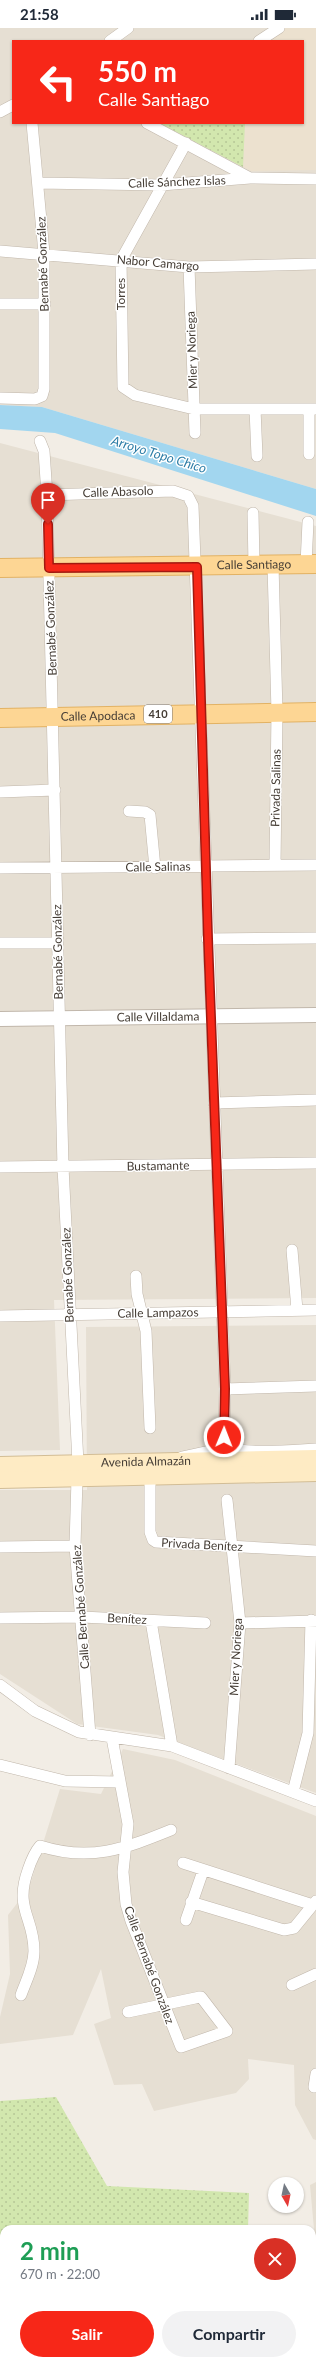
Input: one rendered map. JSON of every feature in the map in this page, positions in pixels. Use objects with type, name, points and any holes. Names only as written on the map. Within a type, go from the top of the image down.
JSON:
[{"type":"main road","name":"Calle Santiago","points":[[0,568],[197,567],[311,564]]},
{"type":"main road","name":"Calle Apodaca","points":[[0,718],[316,712]]},
{"type":"main road","name":"Avenida Almazán","points":[[0,1480],[170,1461],[316,1458]]},
{"type":"main road","name":"Avenida Almazán","points":[[0,1465],[150,1477],[316,1473]]},
{"type":"street","points":[[111,40],[128,28]]},
{"type":"street","points":[[261,40],[279,28]]},
{"type":"street","points":[[0,112],[12,106]]},
{"type":"street","name":"Bernabé González","points":[[0,398],[33,399],[42,396],[44,389],[44,254],[32,124]]},
{"type":"street","points":[[149,124],[186,142],[250,178]]},
{"type":"street","name":"Torres","points":[[186,142],[121,260],[122,381],[124,389],[135,395],[194,409]]},
{"type":"street","name":"Calle Sánchez Islas","points":[[38,182],[161,185],[250,178],[316,179]]},
{"type":"street","name":"Nabor Camargo","points":[[0,251],[121,260],[189,267],[316,264]]},
{"type":"street","name":"Mier y Noriega","points":[[189,267],[195,433]]},
{"type":"street","points":[[0,304],[45,304]]},
{"type":"street","points":[[194,409],[312,409],[309,454]]},
{"type":"street","points":[[255,409],[257,456]]},
{"type":"street","name":"Bernabé González","points":[[40,441],[44,451],[47,495],[63,1167],[77,1471]]},
{"type":"street","name":"Calle Abasolo","points":[[47,495],[173,491],[188,496],[193,506],[197,567]]},
{"type":"street","points":[[253,513],[254,565]]},
{"type":"street","points":[[308,522],[311,564]]},
{"type":"street","points":[[273,565],[277,712]]},
{"type":"street","points":[[197,567],[208,939],[212,1016],[226,1442],[232,1449],[262,1451],[316,1449]]},
{"type":"street","name":"Privada Salinas","points":[[275,864],[277,712]]},
{"type":"street","points":[[0,792],[55,790]]},
{"type":"street","points":[[129,811],[146,812],[150,815],[155,868]]},
{"type":"street","name":"Calle Salinas","points":[[0,868],[155,868],[275,864],[316,866]]},
{"type":"street","points":[[208,939],[316,938]]},
{"type":"street","points":[[0,943],[57,943]]},
{"type":"street","name":"Calle Villaldama","points":[[0,1019],[316,1015]]},
{"type":"street","points":[[214,1103],[316,1100]]},
{"type":"street","name":"Bustamante","points":[[0,1167],[316,1163]]},
{"type":"street","points":[[292,1250],[297,1310]]},
{"type":"street","points":[[136,1276],[137,1294],[146,1331],[150,1428]]},
{"type":"street","name":"Calle Lampazos","points":[[0,1316],[316,1310]]},
{"type":"street","points":[[225,1389],[316,1386]]},
{"type":"street","points":[[170,1461],[226,1442]]},
{"type":"street","name":"Calle Bernabé González","points":[[77,1471],[75,1546],[82,1617],[90,1735]]},
{"type":"street","name":"Privada Benítez","points":[[150,1477],[150,1532],[153,1540],[160,1544],[316,1551]]},
{"type":"street","name":"Mier y Noriega","points":[[227,1500],[240,1622],[229,1768]]},
{"type":"street","points":[[0,1547],[75,1546]]},
{"type":"street","name":"Benítez","points":[[0,1618],[82,1617],[205,1623]]},
{"type":"street","points":[[151,1621],[172,1746]]},
{"type":"street","points":[[240,1622],[313,1621],[308,1733],[293,1792]]},
{"type":"street","points":[[0,1686],[35,1711],[52,1720],[90,1735],[139,1740],[172,1746],[316,1801]]},
{"type":"street","name":"Calle Bernabé González","points":[[112,1738],[128,1824],[124,1849],[123,1872],[126,1904],[163,2005],[182,2048],[227,2031],[202,1998],[163,2005]]},
{"type":"street","points":[[0,1765],[65,1781],[119,1782]]},
{"type":"street","points":[[21,1995],[32,1967],[34,1950],[22,1900],[22,1889],[37,1849],[74,1854],[124,1849],[171,1830]]},
{"type":"street","points":[[183,1863],[203,1871],[314,1903],[294,1928],[284,1930],[192,1902]]},
{"type":"street","points":[[186,1920],[203,1871]]},
{"type":"street","points":[[292,1985],[316,1974]]},
{"type":"street","points":[[128,2012],[163,2005]]},
{"type":"street","points":[[314,2086],[316,2074]]},
{"type":"shaded area","points":[[0,28],[316,28],[316,489],[42,407],[0,405]]},
{"type":"shaded area","points":[[282,28],[316,28],[316,170],[251,171],[243,167],[245,124],[304,124],[304,40],[264,40]]},
{"type":"shaded area","points":[[0,443],[316,526],[316,1298],[54,1300],[60,1450],[0,1451]]},
{"type":"shaded area","points":[[316,1325],[316,1793],[158,1735],[77,1724],[0,1674],[0,1490],[87,1490],[86,1327]]},
{"type":"shaded area","points":[[123,1749],[175,1760],[316,1816],[316,2140],[313,2139],[295,2105],[294,2065],[248,2059],[249,2079],[236,2093],[154,2111],[142,2084],[114,2085],[94,2024],[111,2018],[101,1969],[73,2035],[0,2044],[0,2017],[10,1974],[8,1915],[29,1888],[60,1789],[101,1794]]},
{"type":"shaded area","points":[[316,2182],[316,2225],[314,2225],[310,2185]]},
{"type":"green space","points":[[161,124],[245,124],[243,167]]},
{"type":"green space","points":[[56,2097],[107,2186],[249,2193],[248,2225],[0,2225],[0,2101]]},
{"type":"water","name":"Arroyo Topo Chico","points":[[0,405],[42,407],[316,489],[316,516],[55,433],[0,429]]},
{"type":"route","points":[[48,524],[49,568],[197,567],[208,939],[225,1389],[224,1437]]}]
